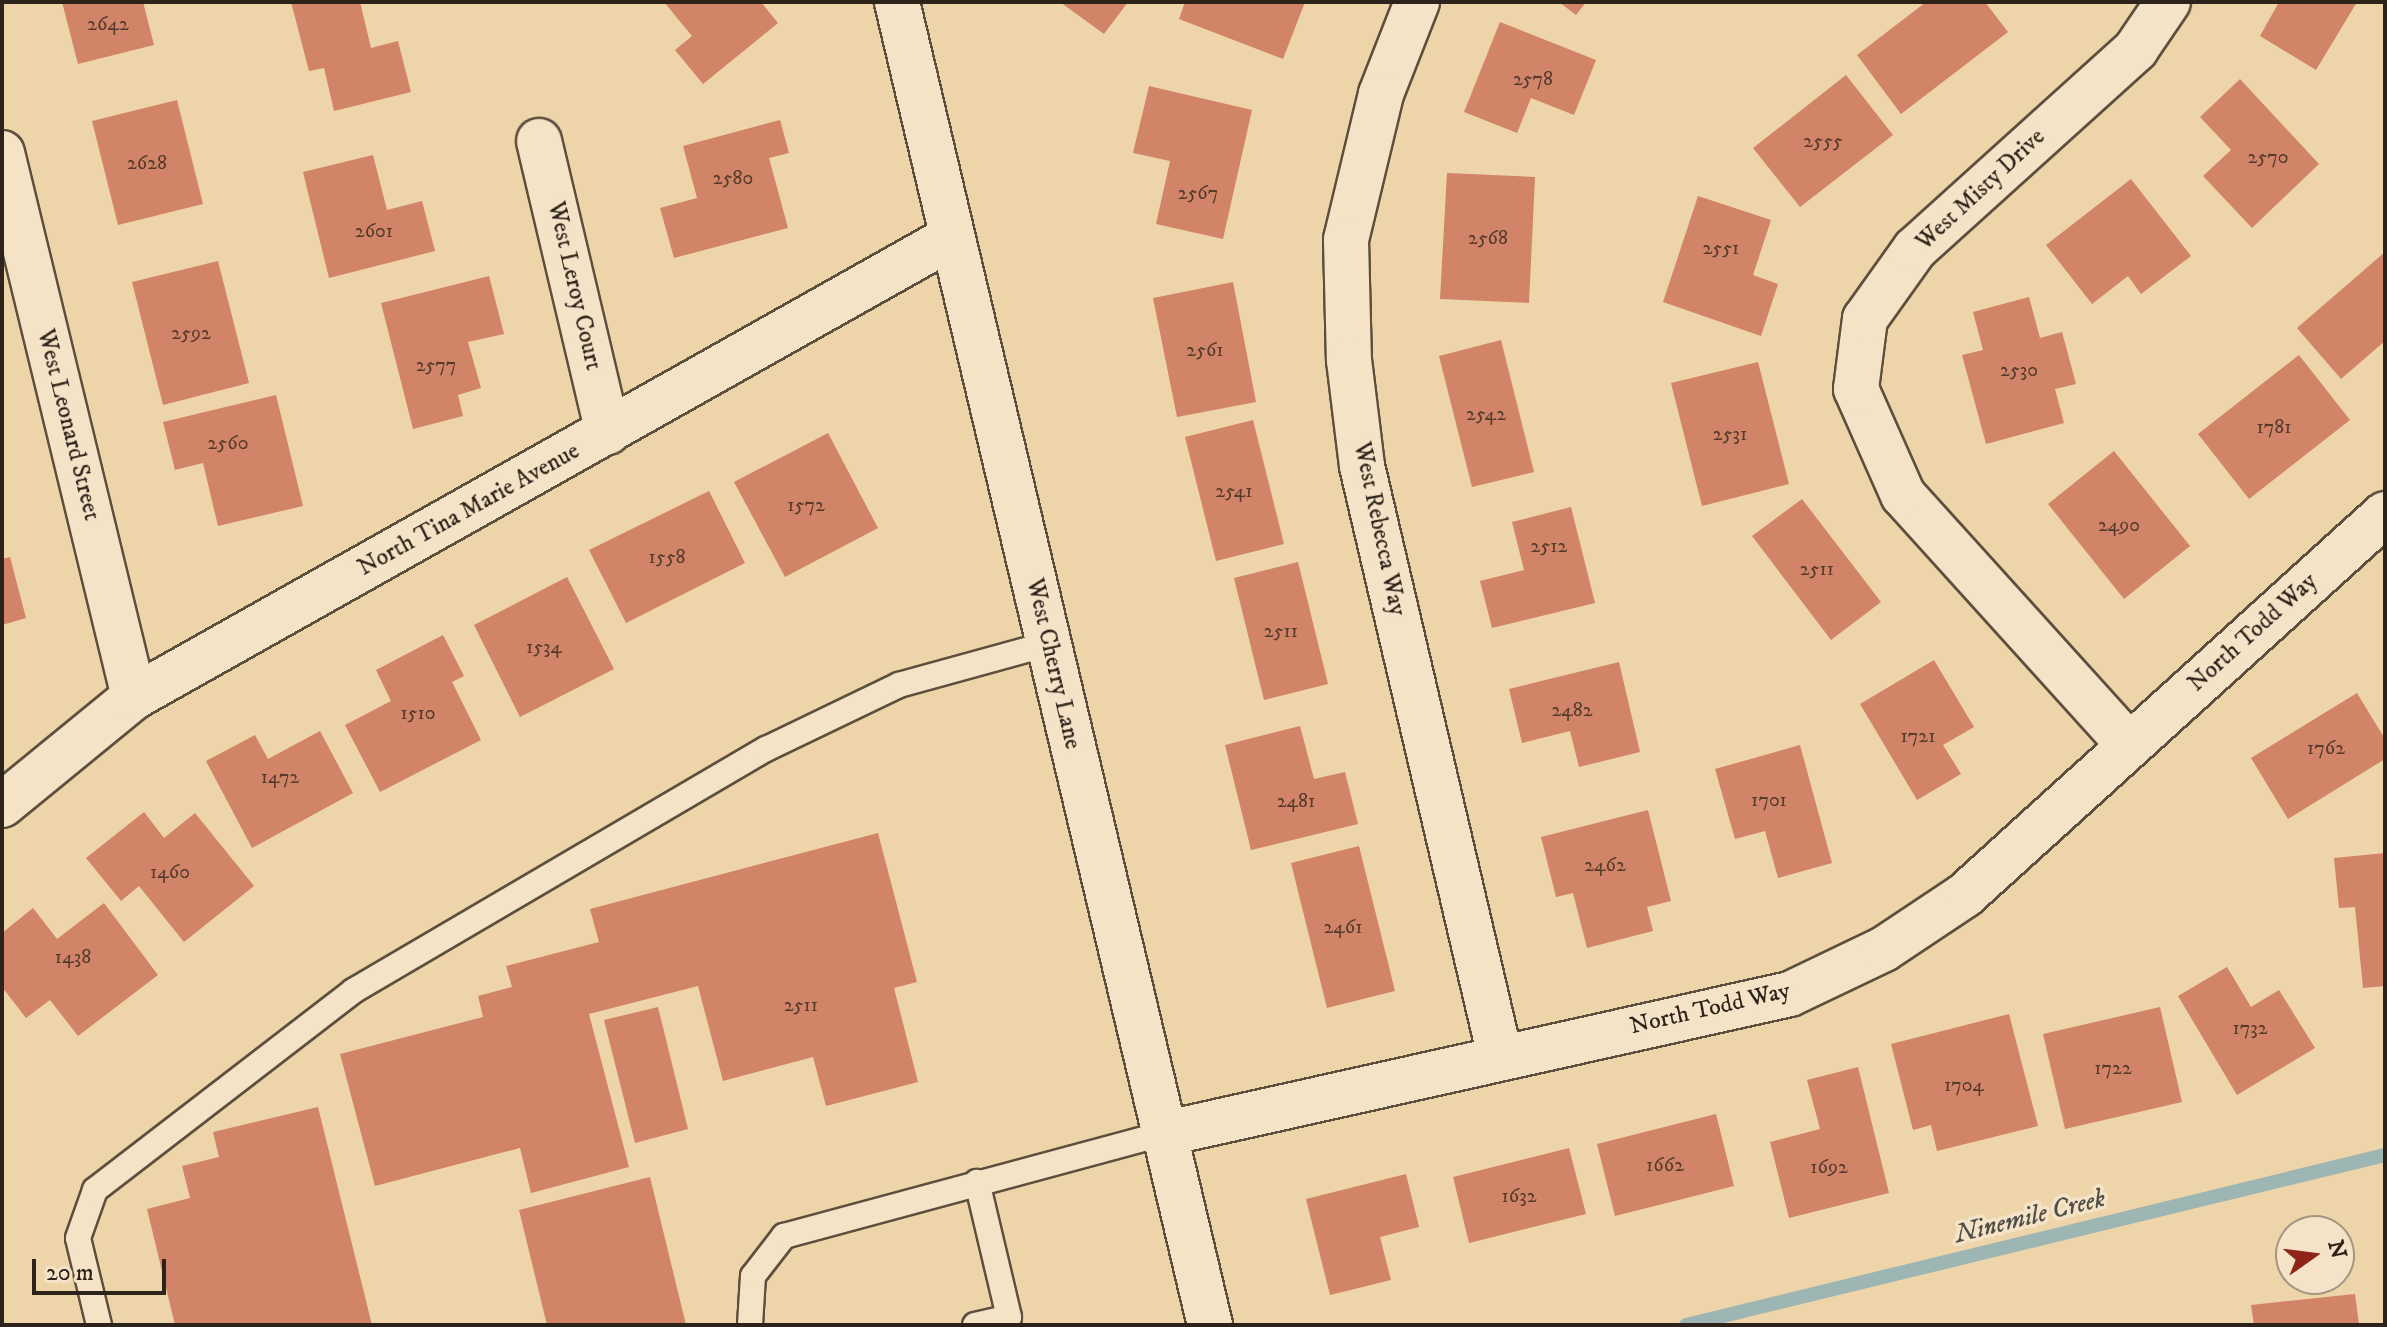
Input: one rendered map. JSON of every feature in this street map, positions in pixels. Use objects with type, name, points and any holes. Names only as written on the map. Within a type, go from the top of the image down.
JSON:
[{"type":"street","name":"West Cherry Lane","points":[[897,2],[1210,1325]]},
{"type":"street","name":"West Rebecca Way","points":[[1417,2],[1381,94],[1346,240],[1349,360],[1362,466],[1500,1056]]},
{"type":"street","name":"West Misty Drive","points":[[2129,745],[1903,495],[1856,389],[1865,319],[1915,249],[2136,49],[2168,2]]},
{"type":"street","name":"West Leroy Court","points":[[539,141],[608,432]]},
{"type":"street","name":"West Leonard Street","points":[[2,153],[134,697]]},
{"type":"street","name":"North Tina Marie Avenue","points":[[2,805],[134,697],[952,237]]},
{"type":"street","name":"North Todd Way","points":[[1163,1134],[1500,1056],[1790,994],[1884,949],[1965,895],[2385,514]]},
{"type":"lane","points":[[99,1325],[78,1238],[95,1190],[353,991],[766,749],[899,685],[1048,644]]},
{"type":"lane","points":[[750,1325],[753,1276],[784,1236],[1163,1134]]},
{"type":"lane","points":[[975,1325],[1009,1317],[977,1182]]},
{"type":"building","points":[[62,2],[143,2],[154,45],[78,64]]},
{"type":"building","points":[[291,2],[360,2],[371,48],[398,41],[411,92],[334,111],[324,68],[309,71]]},
{"type":"building","points":[[664,2],[761,2],[778,23],[703,84],[675,50],[692,36]]},
{"type":"building","points":[[1060,2],[1128,2],[1104,34]]},
{"type":"building","points":[[1185,2],[1305,2],[1283,59],[1179,19]]},
{"type":"building","points":[[1559,2],[1586,2],[1576,15]]},
{"type":"building","points":[[1926,2],[1985,2],[2008,32],[1901,114],[1857,55]]},
{"type":"building","points":[[2279,2],[2357,2],[2316,70],[2260,36]]},
{"type":"building","points":[[1500,22],[1596,60],[1574,115],[1531,98],[1517,133],[1464,112]]},
{"type":"building","points":[[1846,75],[1893,135],[1800,207],[1753,148]]},
{"type":"building","points":[[2240,79],[2319,164],[2252,228],[2203,176],[2231,150],[2200,117]]},
{"type":"building","points":[[1149,86],[1252,110],[1223,239],[1156,224],[1170,161],[1133,153]]},
{"type":"building","points":[[177,100],[203,204],[118,225],[92,121]]},
{"type":"building","points":[[780,120],[789,153],[769,158],[788,228],[674,258],[660,208],[697,198],[683,146]]},
{"type":"building","points":[[373,155],[387,210],[422,201],[435,251],[329,278],[303,172]]},
{"type":"building","points":[[1447,173],[1535,177],[1529,303],[1440,299]]},
{"type":"building","points":[[2131,179],[2191,256],[2141,294],[2128,276],[2092,304],[2046,245]]},
{"type":"building","points":[[1698,196],[1771,220],[1753,275],[1778,284],[1761,336],[1663,302]]},
{"type":"building","points":[[2385,252],[2385,341],[2341,379],[2297,328]]},
{"type":"building","points":[[218,261],[249,383],[163,405],[132,282]]},
{"type":"building","points":[[489,276],[504,334],[468,342],[481,388],[458,395],[463,416],[413,429],[381,303]]},
{"type":"building","points":[[1233,282],[1256,402],[1177,417],[1153,298]]},
{"type":"building","points":[[2029,297],[2040,338],[2062,332],[2076,384],[2055,389],[2064,423],[1986,444],[1962,355],[1983,350],[1973,312]]},
{"type":"building","points":[[1501,340],[1534,472],[1472,487],[1439,356]]},
{"type":"building","points":[[2299,355],[2350,420],[2249,499],[2198,434]]},
{"type":"building","points":[[1758,362],[1789,484],[1702,506],[1671,383]]},
{"type":"building","points":[[276,395],[303,506],[218,526],[203,463],[175,470],[163,422]]},
{"type":"building","points":[[1253,420],[1284,544],[1216,561],[1185,437]]},
{"type":"building","points":[[828,433],[878,528],[785,577],[734,482]]},
{"type":"building","points":[[2114,451],[2190,546],[2124,599],[2048,504]]},
{"type":"building","points":[[709,491],[745,563],[626,623],[589,550]]},
{"type":"building","points":[[1802,499],[1881,602],[1831,640],[1752,536]]},
{"type":"building","points":[[1571,507],[1595,603],[1492,628],[1480,581],[1524,570],[1512,522]]},
{"type":"building","points":[[10,557],[26,618],[2,625],[2,559]]},
{"type":"building","points":[[1298,562],[1328,684],[1264,700],[1234,578]]},
{"type":"building","points":[[567,577],[614,669],[520,717],[474,625]]},
{"type":"building","points":[[443,635],[464,676],[452,682],[481,740],[380,792],[345,725],[391,701],[376,670]]},
{"type":"building","points":[[1934,660],[1974,727],[1943,745],[1961,774],[1917,800],[1860,704]]},
{"type":"building","points":[[1619,662],[1640,752],[1579,767],[1570,731],[1522,743],[1509,689]]},
{"type":"building","points":[[2357,693],[2385,739],[2385,759],[2288,819],[2251,758]]},
{"type":"building","points":[[1300,726],[1314,779],[1345,772],[1358,824],[1251,850],[1225,745]]},
{"type":"building","points":[[320,731],[353,793],[252,848],[206,761],[255,735],[268,759]]},
{"type":"building","points":[[1800,745],[1832,863],[1778,878],[1765,831],[1735,839],[1715,769]]},
{"type":"building","points":[[1648,810],[1671,901],[1647,907],[1653,931],[1587,948],[1573,893],[1556,897],[1541,837]]},
{"type":"building","points":[[144,812],[164,838],[195,813],[254,886],[184,942],[139,886],[121,901],[86,858]]},
{"type":"building","points":[[878,833],[917,982],[894,988],[918,1082],[826,1106],[813,1057],[723,1081],[698,986],[589,1014],[629,1167],[531,1193],[520,1148],[375,1186],[340,1054],[483,1017],[478,996],[512,987],[506,966],[599,942],[590,909]]},
{"type":"building","points":[[1359,846],[1395,991],[1327,1008],[1291,863]]},
{"type":"building","points":[[2385,853],[2385,986],[2363,988],[2355,907],[2339,908],[2334,858]]},
{"type":"building","points":[[104,903],[158,975],[78,1036],[50,1000],[26,1018],[2,987],[2,933],[33,908],[57,939]]},
{"type":"building","points":[[2227,967],[2251,1007],[2279,990],[2315,1048],[2237,1095],[2178,996]]},
{"type":"building","points":[[658,1007],[688,1129],[635,1143],[604,1020]]},
{"type":"building","points":[[2160,1007],[2182,1102],[2065,1129],[2043,1034]]},
{"type":"building","points":[[2009,1014],[2038,1126],[1937,1151],[1931,1125],[1913,1130],[1891,1044]]},
{"type":"building","points":[[1858,1067],[1889,1193],[1789,1218],[1770,1142],[1820,1129],[1807,1080]]},
{"type":"building","points":[[318,1107],[372,1325],[175,1325],[147,1209],[190,1198],[182,1166],[219,1157],[213,1132]]},
{"type":"building","points":[[1716,1114],[1734,1186],[1615,1216],[1597,1144]]},
{"type":"building","points":[[1569,1148],[1586,1214],[1469,1243],[1453,1177]]},
{"type":"building","points":[[1406,1174],[1419,1227],[1380,1237],[1391,1280],[1330,1295],[1306,1199]]},
{"type":"building","points":[[650,1177],[686,1325],[547,1325],[519,1210]]},
{"type":"building","points":[[2355,1294],[2359,1325],[2254,1325],[2251,1305]]},
{"type":"waterway","name":"Ninemile Creek","points":[[1686,1325],[2385,1155]]}]
